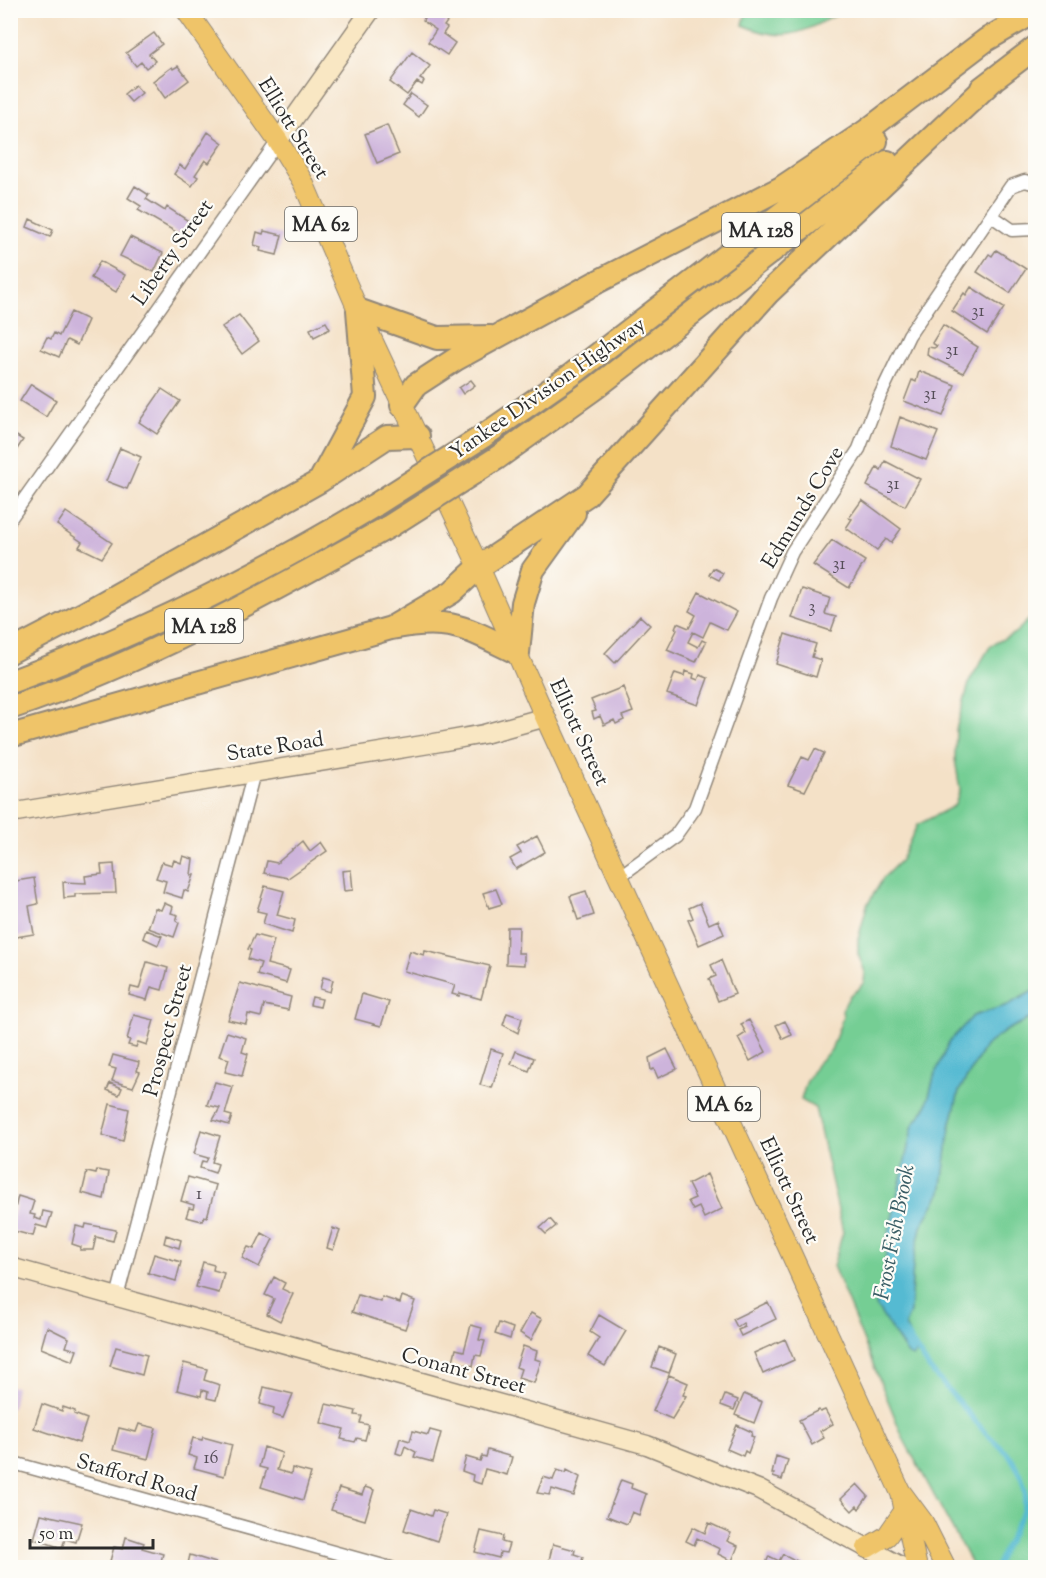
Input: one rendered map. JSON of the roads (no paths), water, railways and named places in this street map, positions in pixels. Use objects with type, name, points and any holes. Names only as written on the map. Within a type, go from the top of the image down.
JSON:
[{"type":"highway","points":[[402,405],[416,385],[496,337],[781,188],[865,132],[986,40],[1035,11]]},
{"type":"highway","name":"Yankee Division Highway","points":[[10,682],[118,639],[180,611],[270,565],[375,505],[482,436],[570,376],[1035,17]]},
{"type":"highway","name":"Yankee Division Highway","points":[[10,708],[118,665],[220,618],[390,526],[497,458],[595,388],[1035,47]]},
{"type":"highway","points":[[10,736],[391,628],[426,622],[450,623],[518,653],[523,603],[533,570],[587,495],[768,293],[993,80]]},
{"type":"highway","points":[[320,480],[365,397],[358,310],[437,338],[496,337]]},
{"type":"highway","points":[[10,651],[83,614],[320,480],[387,437],[418,436]]},
{"type":"highway","points":[[391,628],[452,592],[479,567],[587,495]]},
{"type":"main road","name":"Elliott Street","points":[[186,10],[278,141],[303,182],[358,310],[479,567],[900,1491],[923,1522],[946,1568]]},
{"type":"main road","name":"Liberty Street","points":[[278,141],[371,10]]},
{"type":"main road","name":"State Road","points":[[10,813],[476,735],[546,717]]},
{"type":"main road","name":"Conant Street","points":[[10,1267],[647,1445],[758,1489],[867,1548],[893,1566]]},
{"type":"main road","name":"Elliott Street","points":[[900,1491],[903,1513],[917,1568]]},
{"type":"main road","points":[[867,1548],[887,1536],[903,1513]]},
{"type":"street","name":"Liberty Street","points":[[10,519],[278,141]]},
{"type":"street","name":"Edmunds Cove","points":[[620,876],[675,836],[695,808],[771,598],[792,552],[859,449],[877,402],[909,335],[1011,186],[1025,181],[1035,184]]},
{"type":"street","points":[[992,216],[1012,230],[1035,229]]},
{"type":"street","name":"Prospect Street","points":[[117,1298],[254,772]]},
{"type":"street","name":"Stafford Road","points":[[10,1461],[391,1568]]},
{"type":"water","points":[[1035,990],[1035,1016],[1007,1030],[985,1046],[959,1091],[950,1127],[941,1192],[921,1227],[913,1263],[910,1312],[905,1325],[917,1353],[913,1357],[908,1355],[876,1306],[883,1281],[888,1237],[913,1125],[926,1108],[934,1077],[949,1042],[973,1016],[1008,1005]]},
{"type":"waterway","name":"Frost Fish Brook","points":[[906,1333],[929,1368],[983,1430],[1010,1456],[1020,1473],[1026,1493],[1023,1511],[995,1568]]}]
